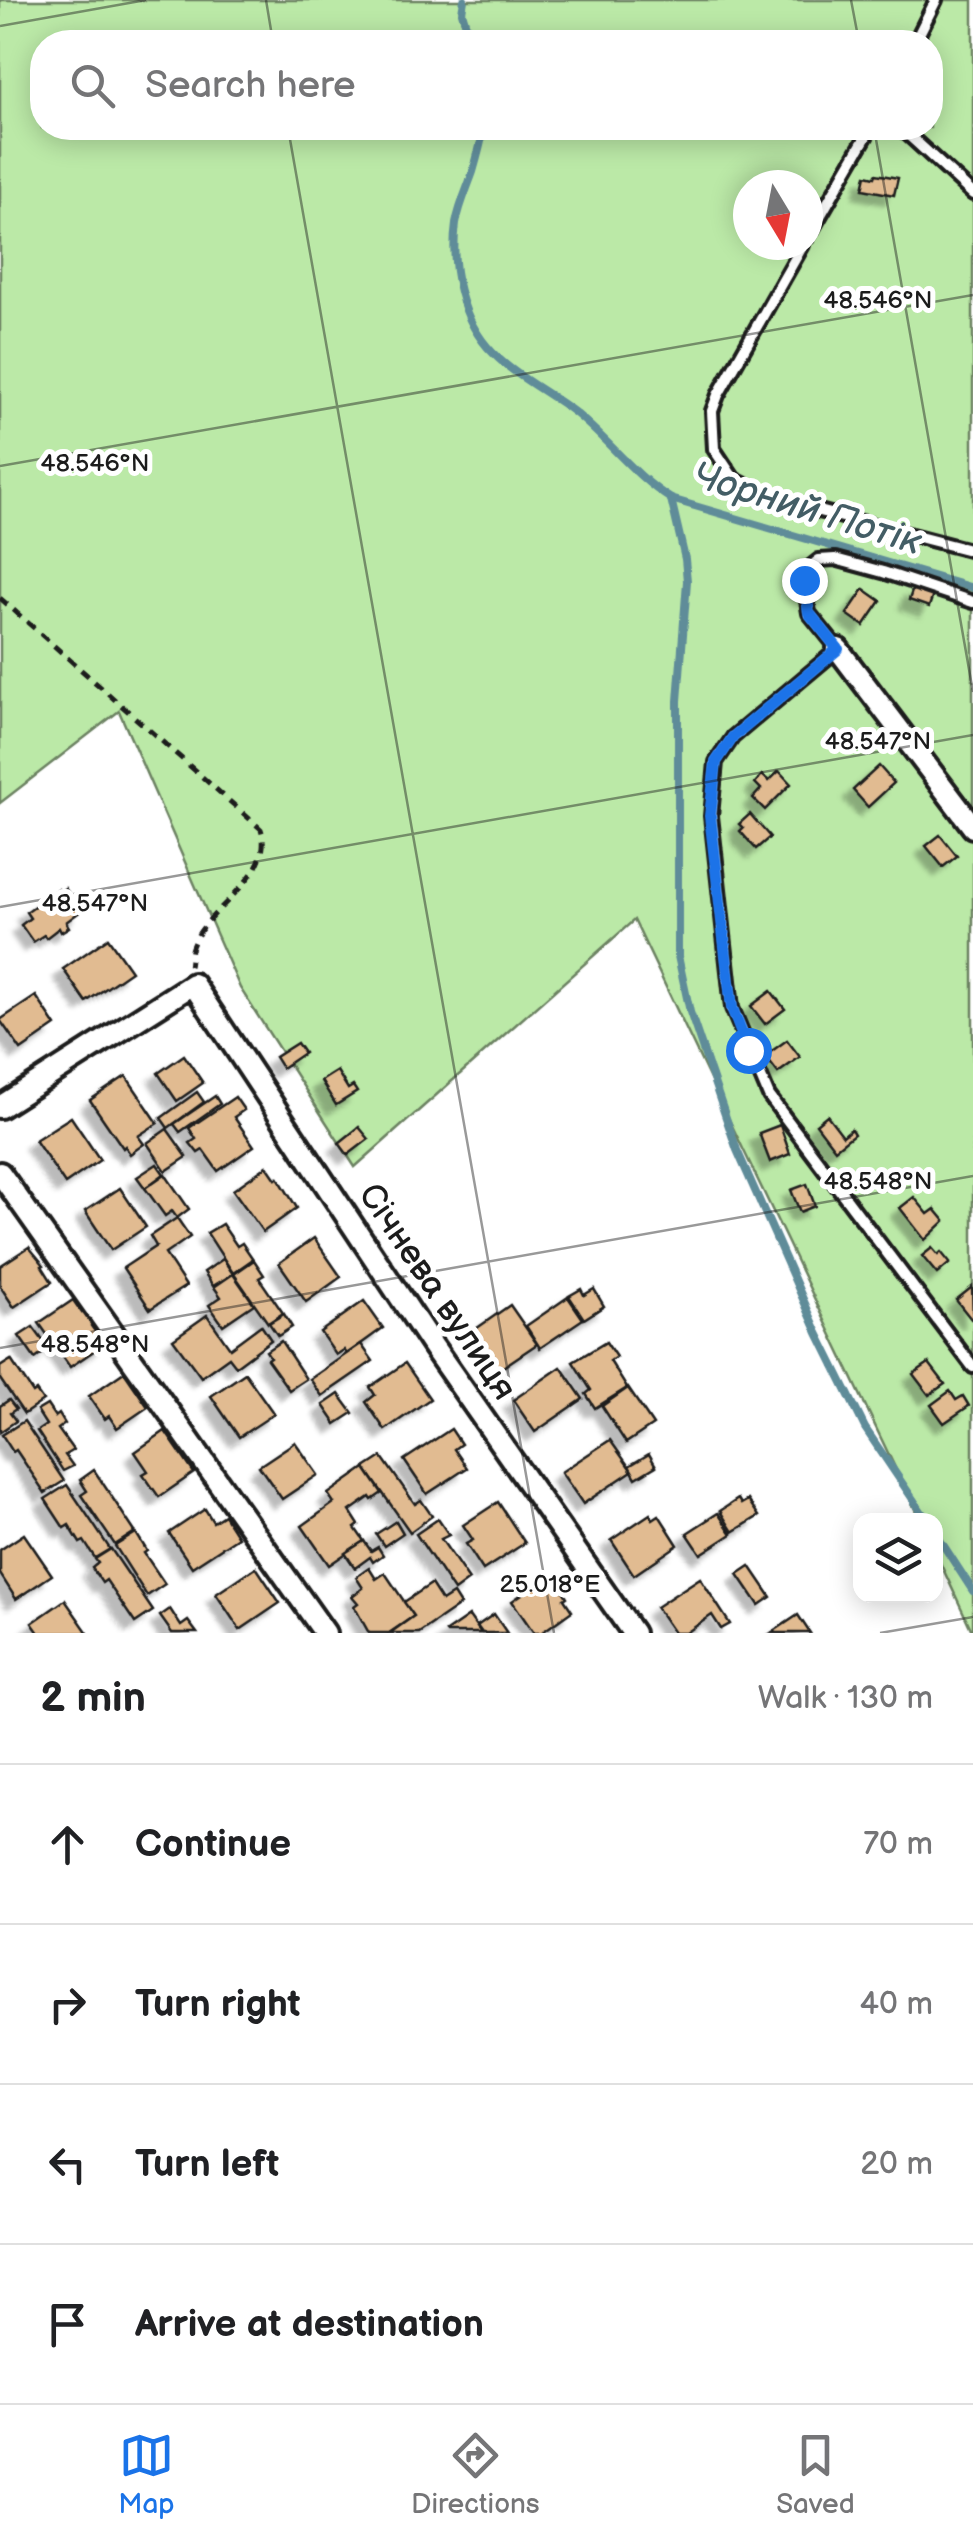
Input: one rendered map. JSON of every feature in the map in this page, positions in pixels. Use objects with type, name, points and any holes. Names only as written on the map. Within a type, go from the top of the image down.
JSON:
[{"type":"street","points":[[838,649],[973,827]]},
{"type":"street","points":[[0,1107],[193,984]]},
{"type":"street","name":"Січнева вулиця","points":[[193,984],[434,1348],[634,1633]]},
{"type":"street","points":[[0,1172],[325,1633]]},
{"type":"lane","points":[[920,30],[936,0]]},
{"type":"lane","points":[[823,211],[864,140]]},
{"type":"lane","points":[[914,140],[973,194]]},
{"type":"lane","points":[[795,260],[718,395],[712,411],[714,449],[734,479],[773,499],[973,551]]},
{"type":"lane","points":[[973,602],[835,559],[819,560],[809,568],[804,580],[809,613],[838,649],[733,737],[716,762],[710,816],[732,1008],[769,1096],[973,1367]]},
{"type":"path","points":[[0,598],[261,829],[265,840],[256,868],[202,928],[191,948],[193,984]]},
{"type":"green space","points":[[0,0],[973,0],[973,1633],[943,1569],[943,1513],[917,1513],[634,920],[355,1167],[240,988],[119,711],[0,803]]},
{"type":"building","points":[[866,175],[898,178],[894,195],[863,189]]},
{"type":"building","points":[[913,588],[933,595],[929,607],[909,600]]},
{"type":"building","points":[[864,589],[881,601],[864,626],[847,614]]},
{"type":"building","points":[[879,766],[894,783],[868,807],[853,790]]},
{"type":"building","points":[[779,771],[791,784],[765,810],[753,798],[761,789],[755,783],[762,775],[769,781]]},
{"type":"building","points":[[750,814],[770,837],[756,849],[740,831],[743,828],[739,824]]},
{"type":"building","points":[[940,835],[957,856],[943,867],[926,846]]},
{"type":"building","points":[[65,888],[81,911],[66,922],[69,927],[33,942],[21,925],[30,918],[26,912]]},
{"type":"building","points":[[108,938],[131,971],[86,1002],[63,969]]},
{"type":"building","points":[[771,991],[785,1009],[765,1024],[751,1006]]},
{"type":"building","points":[[36,996],[56,1026],[21,1050],[0,1020]]},
{"type":"building","points":[[787,1040],[800,1057],[778,1073],[765,1056]]},
{"type":"building","points":[[297,1043],[304,1053],[282,1068],[275,1057]]},
{"type":"building","points":[[184,1055],[203,1083],[177,1101],[158,1073]]},
{"type":"building","points":[[337,1071],[348,1089],[353,1086],[357,1092],[336,1105],[321,1081]]},
{"type":"building","points":[[126,1076],[158,1123],[138,1136],[144,1144],[130,1154],[90,1100]]},
{"type":"building","points":[[197,1092],[204,1102],[168,1128],[161,1118]]},
{"type":"building","points":[[215,1096],[220,1104],[180,1132],[174,1124]]},
{"type":"building","points":[[235,1097],[244,1110],[234,1117],[254,1146],[218,1171],[203,1150],[198,1153],[190,1143],[196,1139],[189,1128]]},
{"type":"building","points":[[827,1115],[843,1136],[851,1129],[854,1134],[835,1149],[816,1124]]},
{"type":"building","points":[[71,1117],[100,1160],[65,1184],[35,1140]]},
{"type":"building","points":[[780,1125],[790,1154],[770,1162],[759,1133]]},
{"type":"building","points":[[359,1127],[369,1139],[348,1155],[339,1143]]},
{"type":"building","points":[[167,1129],[187,1157],[166,1171],[147,1143]]},
{"type":"building","points":[[157,1164],[164,1174],[145,1188],[137,1177]]},
{"type":"building","points":[[267,1166],[297,1208],[263,1232],[233,1190]]},
{"type":"building","points":[[165,1174],[189,1209],[177,1218],[172,1211],[165,1216],[145,1188]]},
{"type":"building","points":[[807,1184],[815,1206],[800,1212],[791,1190]]},
{"type":"building","points":[[120,1188],[146,1227],[111,1250],[85,1211]]},
{"type":"building","points":[[914,1197],[928,1214],[935,1209],[945,1221],[925,1240],[900,1208]]},
{"type":"building","points":[[177,1218],[190,1237],[165,1254],[186,1286],[150,1309],[123,1268],[156,1246],[150,1236]]},
{"type":"building","points":[[222,1224],[237,1246],[242,1243],[253,1259],[233,1273],[207,1233]]},
{"type":"building","points":[[314,1238],[341,1277],[306,1302],[279,1263]]},
{"type":"building","points":[[29,1247],[52,1282],[14,1307],[0,1286],[0,1266]]},
{"type":"building","points":[[932,1248],[950,1263],[937,1274],[922,1256]]},
{"type":"building","points":[[223,1259],[233,1274],[213,1286],[204,1272]]},
{"type":"building","points":[[254,1260],[264,1275],[259,1278],[283,1313],[268,1323],[234,1274]]},
{"type":"building","points":[[233,1274],[254,1304],[223,1325],[209,1305],[221,1297],[214,1287]]},
{"type":"building","points":[[972,1287],[973,1318],[971,1319],[956,1300]]},
{"type":"building","points":[[581,1289],[584,1295],[594,1289],[604,1306],[584,1319],[569,1296]]},
{"type":"building","points":[[568,1297],[583,1319],[540,1348],[526,1326]]},
{"type":"building","points":[[73,1300],[94,1323],[91,1326],[104,1344],[70,1367],[39,1323]]},
{"type":"building","points":[[364,1301],[383,1328],[347,1354],[344,1350],[336,1355],[320,1332]]},
{"type":"building","points":[[510,1305],[537,1344],[497,1371],[470,1333]]},
{"type":"building","points":[[284,1314],[292,1327],[278,1336],[269,1323]]},
{"type":"building","points":[[207,1315],[230,1348],[261,1325],[271,1340],[236,1366],[229,1357],[201,1377],[173,1339]]},
{"type":"building","points":[[33,1327],[49,1349],[35,1359],[19,1336]]},
{"type":"building","points":[[281,1341],[306,1379],[289,1390],[267,1359],[270,1357],[266,1351]]},
{"type":"building","points":[[606,1342],[616,1357],[610,1361],[627,1388],[595,1408],[586,1394],[591,1390],[573,1362]]},
{"type":"building","points":[[361,1344],[373,1361],[322,1396],[310,1379]]},
{"type":"building","points":[[11,1360],[43,1401],[24,1414],[0,1379],[0,1367]]},
{"type":"building","points":[[405,1363],[430,1399],[385,1430],[366,1402],[375,1395],[370,1387]]},
{"type":"building","points":[[929,1363],[945,1384],[929,1395],[913,1374]]},
{"type":"building","points":[[561,1367],[583,1399],[535,1432],[513,1400]]},
{"type":"building","points":[[124,1372],[148,1407],[117,1428],[109,1416],[105,1419],[89,1396]]},
{"type":"building","points":[[245,1373],[274,1414],[239,1437],[211,1396]]},
{"type":"building","points":[[628,1388],[653,1425],[626,1443],[602,1406]]},
{"type":"building","points":[[950,1391],[956,1400],[963,1396],[969,1406],[944,1423],[931,1405]]},
{"type":"building","points":[[339,1394],[353,1413],[336,1424],[323,1405]]},
{"type":"building","points":[[9,1400],[16,1409],[10,1413],[16,1421],[0,1432],[0,1406]]},
{"type":"building","points":[[47,1405],[65,1424],[58,1429],[73,1450],[65,1455],[73,1466],[63,1471],[37,1431],[46,1425],[37,1411]]},
{"type":"building","points":[[24,1421],[64,1481],[45,1493],[2,1435]]},
{"type":"building","points":[[451,1429],[461,1444],[454,1449],[467,1468],[427,1494],[404,1460]]},
{"type":"building","points":[[165,1431],[194,1473],[159,1497],[143,1474],[148,1471],[135,1452]]},
{"type":"building","points":[[610,1440],[632,1471],[583,1504],[561,1472]]},
{"type":"building","points":[[295,1442],[318,1475],[282,1499],[259,1466]]},
{"type":"building","points":[[649,1454],[656,1466],[636,1478],[629,1466]]},
{"type":"building","points":[[382,1457],[415,1504],[421,1500],[432,1516],[410,1532],[365,1468]]},
{"type":"building","points":[[365,1468],[382,1493],[350,1511],[364,1541],[329,1565],[302,1526],[334,1503],[328,1494]]},
{"type":"building","points":[[94,1470],[135,1532],[115,1545],[81,1495],[87,1491],[80,1480]]},
{"type":"building","points":[[67,1485],[110,1549],[95,1558],[69,1525],[64,1528],[45,1499]]},
{"type":"building","points":[[738,1499],[741,1504],[748,1500],[759,1516],[733,1532],[720,1511]]},
{"type":"building","points":[[498,1502],[525,1543],[483,1570],[466,1544],[473,1540],[463,1525]]},
{"type":"building","points":[[205,1509],[213,1522],[224,1515],[238,1537],[192,1567],[169,1533]]},
{"type":"building","points":[[718,1513],[732,1534],[701,1554],[687,1533]]},
{"type":"building","points":[[650,1514],[653,1519],[659,1515],[678,1545],[634,1575],[611,1540]]},
{"type":"building","points":[[438,1519],[449,1535],[441,1539],[469,1580],[454,1591],[416,1534]]},
{"type":"building","points":[[396,1521],[403,1533],[384,1546],[376,1534]]},
{"type":"building","points":[[136,1533],[165,1584],[147,1596],[115,1546]]},
{"type":"building","points":[[24,1534],[52,1575],[16,1599],[0,1574],[0,1550]]},
{"type":"building","points":[[364,1541],[371,1551],[378,1547],[383,1555],[373,1562],[370,1557],[355,1568],[345,1553]]},
{"type":"building","points":[[111,1549],[153,1611],[135,1623],[106,1580],[102,1583],[92,1568],[98,1563],[95,1559]]},
{"type":"building","points":[[750,1566],[771,1597],[759,1605],[738,1574]]},
{"type":"building","points":[[256,1567],[280,1603],[240,1630],[216,1594]]},
{"type":"building","points":[[369,1568],[376,1579],[385,1573],[414,1616],[389,1633],[369,1633],[354,1606],[358,1603],[352,1596],[363,1588],[356,1577]]},
{"type":"building","points":[[548,1576],[555,1587],[559,1584],[572,1611],[541,1633],[534,1633],[512,1601]]},
{"type":"building","points":[[700,1578],[730,1624],[721,1629],[712,1615],[686,1633],[674,1633],[656,1607]]},
{"type":"building","points":[[431,1584],[442,1601],[453,1594],[460,1605],[419,1633],[390,1633],[414,1616],[404,1602]]},
{"type":"building","points":[[65,1600],[88,1633],[39,1633],[32,1623]]},
{"type":"building","points":[[170,1609],[181,1626],[188,1621],[197,1633],[172,1633],[160,1616]]},
{"type":"building","points":[[494,1614],[507,1633],[482,1633],[477,1626]]},
{"type":"building","points":[[798,1615],[810,1633],[771,1633]]},
{"type":"building","points":[[469,1616],[481,1633],[446,1632]]},
{"type":"waterway","name":"Чорний Потік","points":[[464,0],[462,12],[467,30]]},
{"type":"waterway","name":"Чорний Потік","points":[[481,140],[457,217],[455,258],[460,293],[473,325],[501,361],[574,412],[645,480],[671,499],[973,588]]},
{"type":"waterway","points":[[671,499],[687,581],[678,701],[678,956],[690,1012],[737,1150],[818,1333],[865,1428],[922,1513]]},
{"type":"waterway","points":[[943,1545],[973,1591]]},
{"type":"route","points":[[748,1050],[732,1008],[710,816],[716,762],[733,737],[838,649],[809,613],[804,580]]}]
